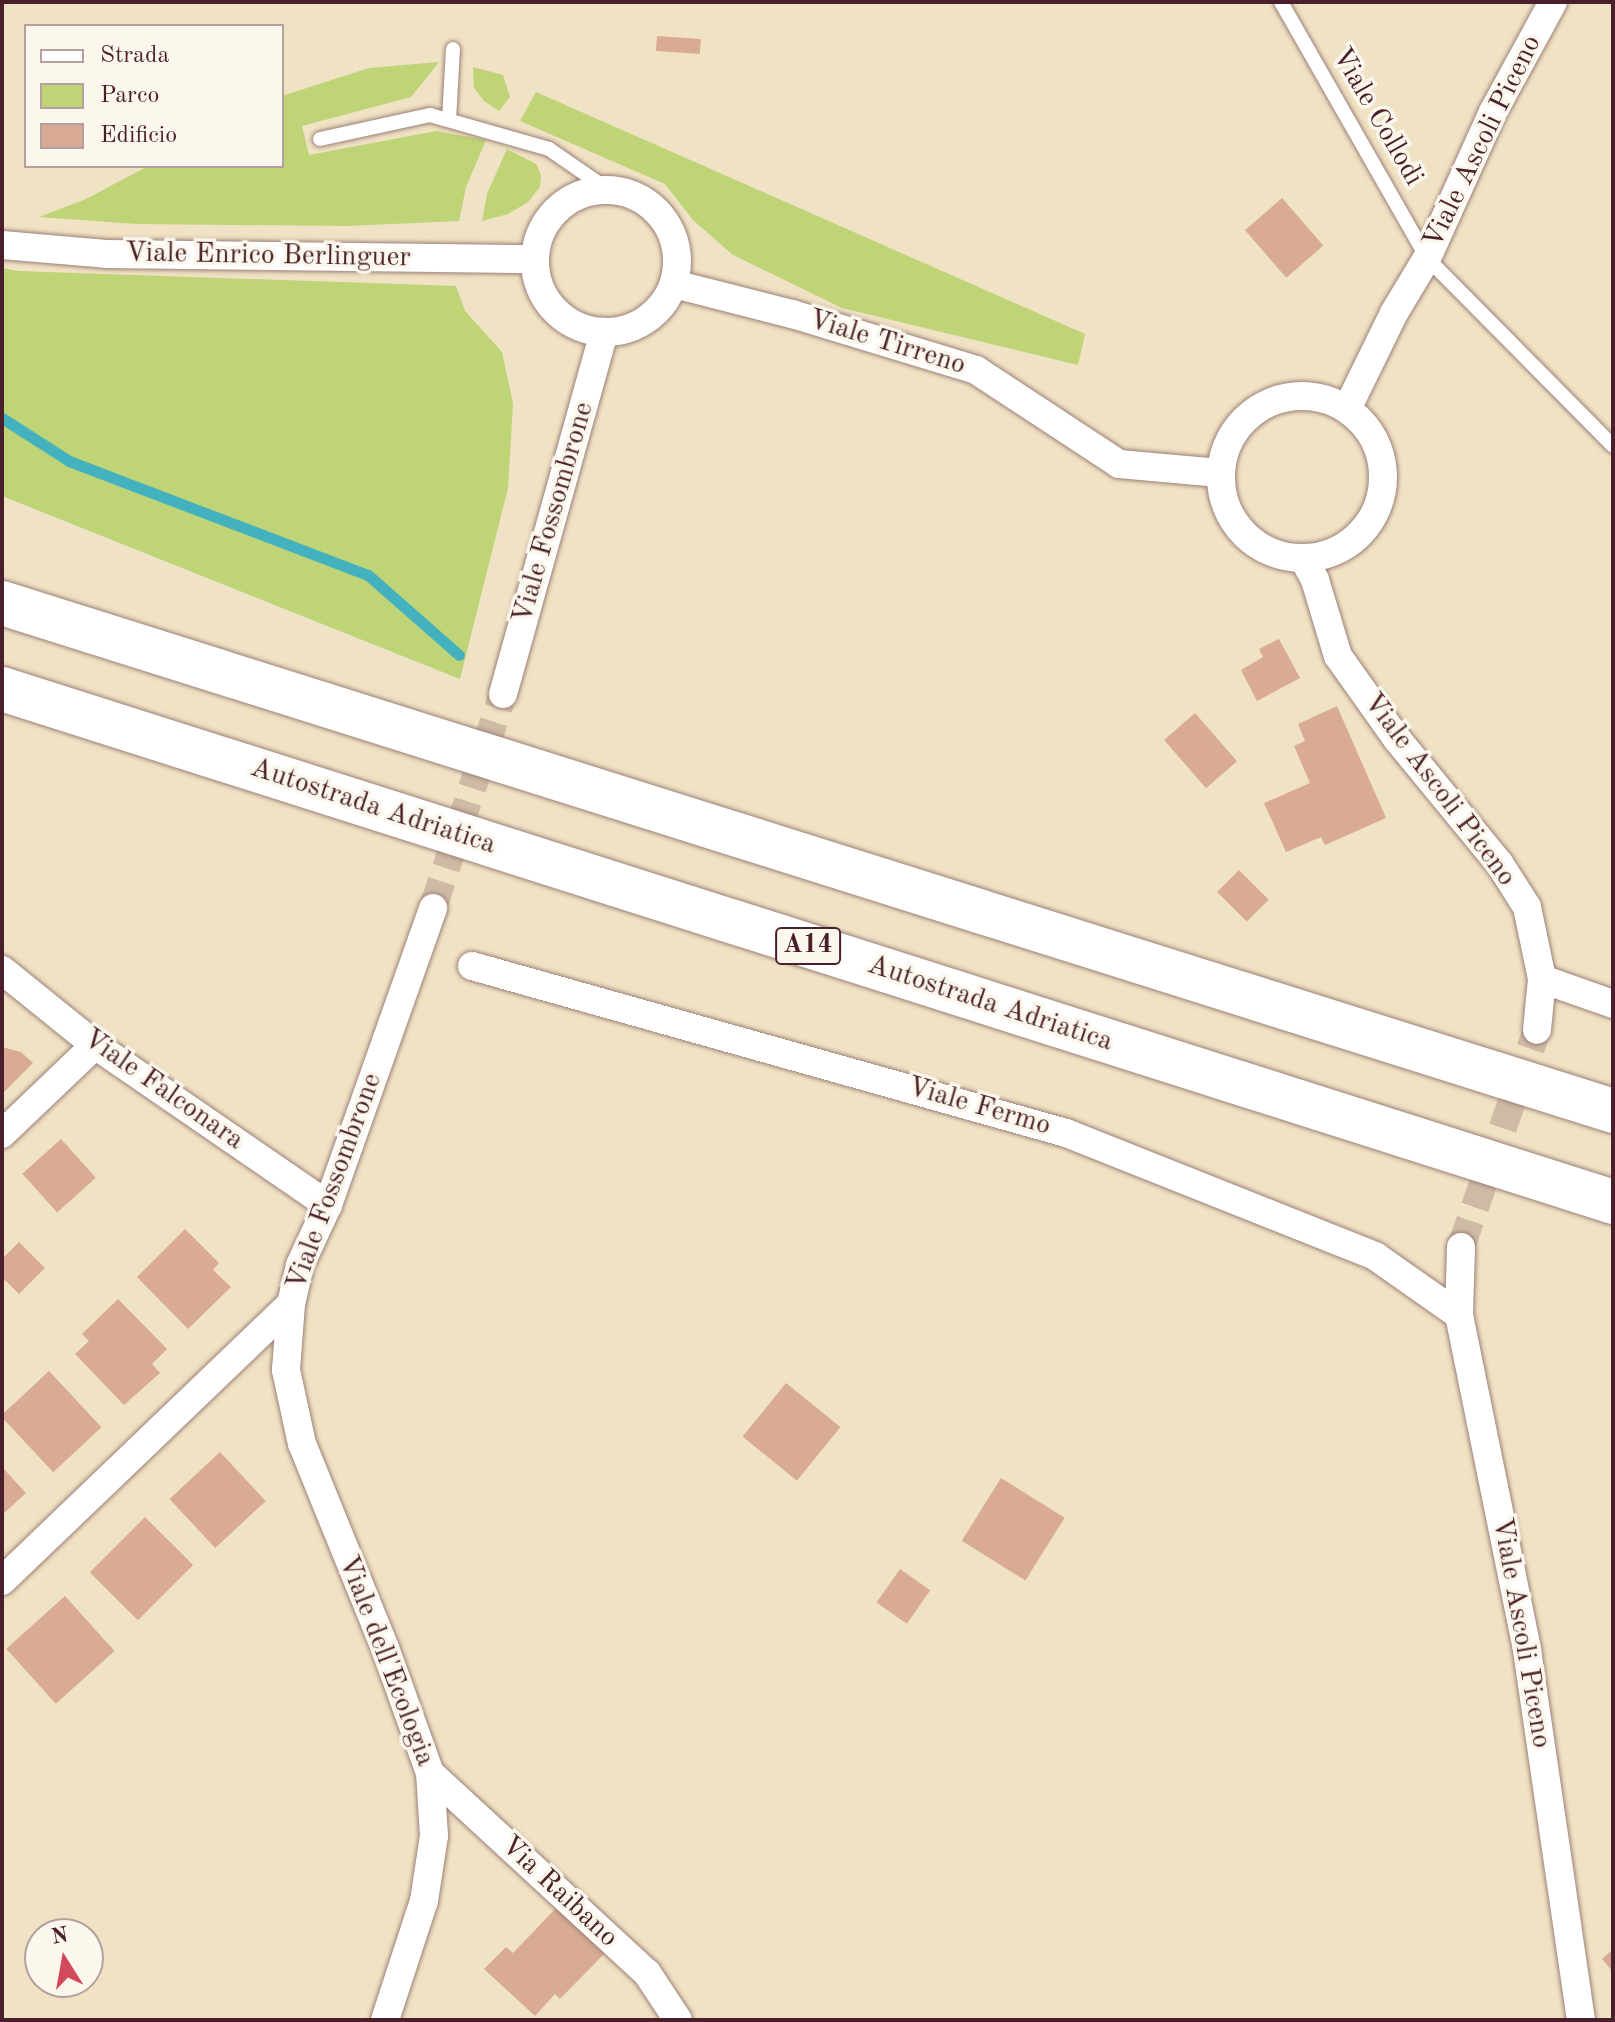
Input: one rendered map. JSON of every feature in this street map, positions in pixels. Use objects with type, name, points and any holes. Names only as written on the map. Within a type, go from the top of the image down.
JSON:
[{"type":"highway","points":[[2,603],[1613,1111]]},
{"type":"highway","name":"Autostrada Adriatica","points":[[2,689],[1613,1202]]},
{"type":"street","name":"Viale Ascoli Piceno","points":[[1347,409],[1394,313],[1427,258],[1493,112],[1553,2]]},
{"type":"street","points":[[607,189],[629,193],[649,204],[665,220],[676,251],[674,284],[663,304],[647,320],[627,329],[604,332],[572,323],[547,302],[537,281],[534,259],[543,228],[564,202],[585,192],[607,189]]},
{"type":"street","name":"Viale Enrico Berlinguer","points":[[2,245],[106,254],[534,259]]},
{"type":"street","name":"Viale Tirreno","points":[[674,284],[792,314],[976,370],[1119,464],[1220,473]]},
{"type":"street","name":"Viale Fossombrone","points":[[503,694],[604,332]]},
{"type":"street","points":[[1300,396],[1325,399],[1347,409],[1366,427],[1378,449],[1384,474],[1380,499],[1369,523],[1352,541],[1329,554],[1303,558],[1277,554],[1253,543],[1234,523],[1223,500],[1220,473],[1225,449],[1236,428],[1265,405],[1300,396]]},
{"type":"street","name":"Viale Ascoli Piceno","points":[[1303,558],[1315,580],[1338,656],[1397,739],[1499,863],[1527,907],[1542,979],[1537,1030]]},
{"type":"street","name":"Viale Fossombrone","points":[[2,1581],[291,1304],[300,1265],[328,1205],[433,908]]},
{"type":"street","name":"Viale Fermo","points":[[472,966],[1066,1133],[1375,1256],[1459,1315]]},
{"type":"street","name":"Viale Falconara","points":[[2,970],[95,1045],[328,1205]]},
{"type":"street","points":[[1542,979],[1613,1004]]},
{"type":"street","points":[[2,1134],[95,1045]]},
{"type":"street","name":"Viale Ascoli Piceno","points":[[1461,1247],[1459,1315],[1527,1650],[1581,2020]]},
{"type":"street","name":"Viale dell'Ecologia","points":[[291,1304],[286,1370],[302,1444],[385,1648],[430,1773],[434,1836],[424,1901],[385,2020]]},
{"type":"street","name":"Via Raibano","points":[[430,1773],[647,1973],[678,2020]]},
{"type":"lane","name":"Viale Collodi","points":[[1281,2],[1427,258],[1613,446]]},
{"type":"lane","points":[[449,120],[453,49]]},
{"type":"lane","points":[[320,139],[430,115],[549,149],[607,189]]},
{"type":"green space","points":[[439,62],[411,97],[302,126],[309,155],[436,131],[486,140],[466,187],[459,221],[347,226],[137,224],[39,217],[86,199],[144,168],[284,168],[284,95],[369,68]]},
{"type":"green space","points":[[473,67],[503,75],[510,97],[499,111],[484,101],[474,88]]},
{"type":"green space","points":[[536,92],[1085,334],[1078,365],[842,308],[733,255],[693,220],[665,184],[520,121]]},
{"type":"green space","points":[[507,149],[536,164],[541,175],[540,187],[528,202],[508,214],[482,221],[487,194]]},
{"type":"green space","points":[[2,268],[456,286],[465,311],[502,352],[513,404],[508,488],[460,679],[2,496]]},
{"type":"building","points":[[657,36],[701,39],[700,54],[656,51]]},
{"type":"building","points":[[1282,198],[1323,246],[1286,278],[1245,230]]},
{"type":"building","points":[[1279,639],[1300,678],[1257,701],[1241,670],[1263,657],[1259,649]]},
{"type":"building","points":[[1337,706],[1386,818],[1325,845],[1321,837],[1286,852],[1264,803],[1310,783],[1294,746],[1305,741],[1298,724]]},
{"type":"building","points":[[1195,713],[1237,761],[1206,788],[1164,740]]},
{"type":"building","points":[[1239,870],[1269,900],[1247,922],[1217,892]]},
{"type":"building","points":[[2,1047],[21,1052],[33,1063],[2,1094]]},
{"type":"building","points":[[61,1139],[96,1178],[57,1212],[22,1174]]},
{"type":"building","points":[[185,1229],[219,1263],[213,1270],[231,1287],[188,1329],[137,1277]]},
{"type":"building","points":[[19,1242],[45,1268],[19,1294],[5,1280],[2,1283],[2,1259]]},
{"type":"building","points":[[118,1299],[167,1349],[152,1364],[160,1373],[124,1405],[75,1354],[89,1341],[82,1334]]},
{"type":"building","points":[[49,1371],[102,1427],[53,1472],[2,1417]]},
{"type":"building","points":[[786,1383],[840,1427],[797,1481],[743,1437]]},
{"type":"building","points":[[220,1452],[266,1501],[215,1548],[170,1499]]},
{"type":"building","points":[[2,1467],[26,1493],[2,1515]]},
{"type":"building","points":[[1001,1478],[1065,1518],[1025,1580],[962,1541]]},
{"type":"building","points":[[145,1517],[193,1565],[138,1620],[90,1572]]},
{"type":"building","points":[[900,1569],[930,1590],[907,1624],[876,1603]]},
{"type":"building","points":[[65,1596],[115,1651],[56,1704],[6,1649]]},
{"type":"building","points":[[557,1907],[605,1953],[560,1999],[555,1994],[535,2016],[484,1969],[506,1947],[513,1953]]},
{"type":"building","points":[[1613,1949],[1613,1972],[1602,1959]]},
{"type":"waterway","points":[[2,418],[69,461],[368,575],[459,655]]},
{"type":"tunnel","points":[[433,908],[503,694]]},
{"type":"tunnel","points":[[1461,1247],[1537,1030]]}]
